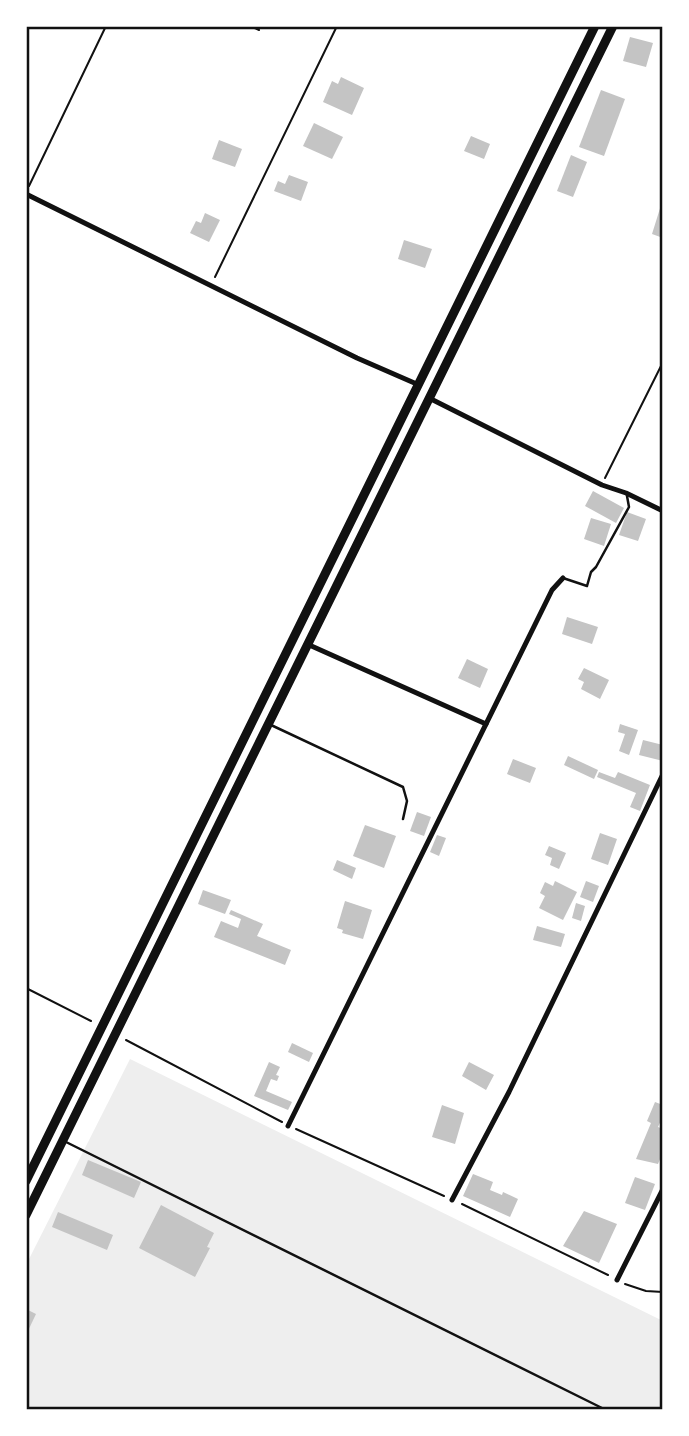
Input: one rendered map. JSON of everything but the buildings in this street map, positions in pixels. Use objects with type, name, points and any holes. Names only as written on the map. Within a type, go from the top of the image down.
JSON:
[{"type":"highway","points":[[26,1181],[595,26]]},
{"type":"highway","points":[[26,1215],[613,26]]},
{"type":"street","points":[[26,193],[357,358],[419,385]]},
{"type":"street","points":[[429,397],[601,485],[626,493],[663,511]]},
{"type":"street","points":[[288,1125],[552,590],[563,578]]},
{"type":"street","points":[[307,644],[486,724]]},
{"type":"street","points":[[452,1200],[509,1092],[663,774]]},
{"type":"street","points":[[617,1280],[663,1189]]},
{"type":"lane","points":[[563,578],[587,586],[591,572],[629,507],[626,493]]},
{"type":"lane","points":[[268,724],[403,787],[407,801],[403,819]]},
{"type":"lane","points":[[63,1141],[606,1410]]},
{"type":"path","points":[[26,193],[106,26]]},
{"type":"path","points":[[250,26],[259,30]]},
{"type":"path","points":[[211,286],[337,26]]},
{"type":"path","points":[[601,485],[663,362]]},
{"type":"path","points":[[26,988],[102,1026]]},
{"type":"path","points":[[115,1034],[288,1125],[617,1280],[646,1290],[663,1292]]},
{"type":"shaded area","points":[[130,1059],[663,1321],[663,1410],[26,1410],[26,1265]]}]
